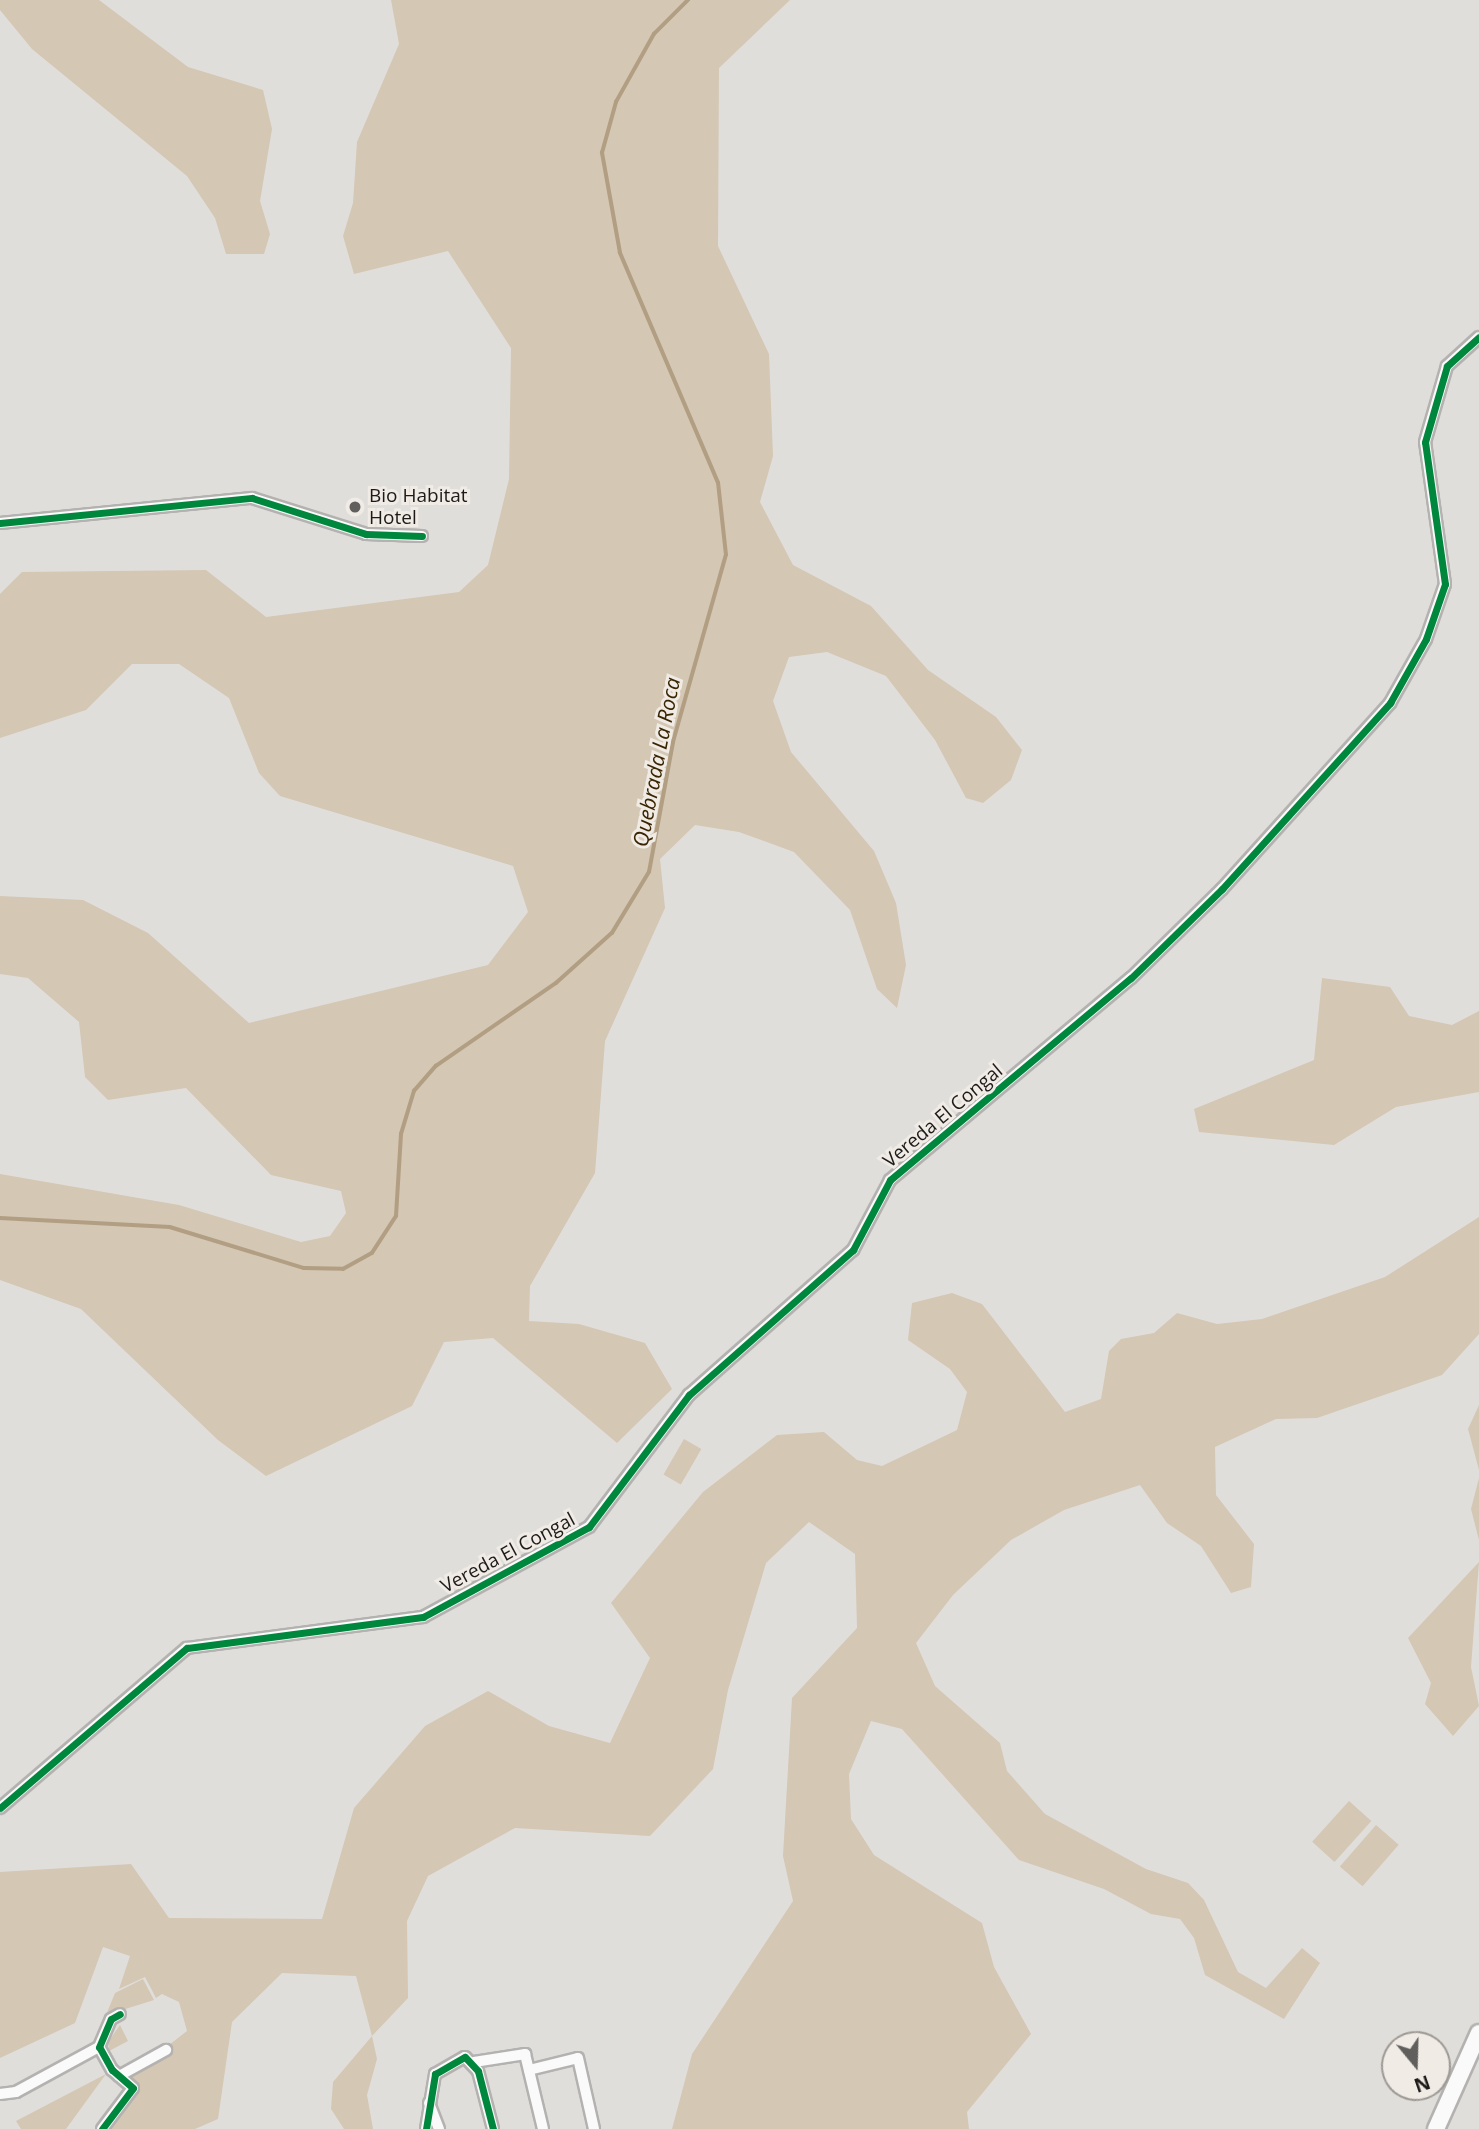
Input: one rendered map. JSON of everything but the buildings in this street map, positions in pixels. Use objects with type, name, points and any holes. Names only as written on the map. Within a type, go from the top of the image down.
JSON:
[{"type":"main road","points":[[1436,2129],[1479,2033]]},
{"type":"street","name":"Vereda El Congal","points":[[0,1808],[187,1648],[423,1617],[589,1527],[689,1395],[853,1250],[890,1180],[1131,978],[1222,889],[1390,703],[1426,639],[1445,584],[1425,442],[1447,366],[1479,337]]},
{"type":"street","points":[[0,523],[252,498],[366,534],[422,537]]},
{"type":"street","points":[[0,2094],[16,2092],[99,2047],[111,2019],[120,2014]]},
{"type":"street","points":[[99,2047],[119,2076],[133,2088],[102,2129]]},
{"type":"street","points":[[119,2076],[166,2050]]},
{"type":"street","points":[[426,2129],[429,2103],[444,2065],[465,2057],[474,2062],[519,2053],[529,2070],[543,2129]]},
{"type":"street","points":[[529,2070],[578,2057],[594,2129]]},
{"type":"street","points":[[474,2062],[493,2129]]},
{"type":"street","points":[[429,2103],[439,2129]]},
{"type":"shaded area","points":[[0,0],[99,0],[188,67],[263,90],[272,129],[260,201],[270,234],[264,254],[226,254],[215,218],[187,176],[32,49],[0,10]]},
{"type":"shaded area","points":[[391,0],[790,0],[719,68],[718,246],[769,354],[773,456],[760,502],[793,565],[871,606],[928,670],[996,717],[1022,750],[1011,780],[983,803],[966,798],[935,740],[886,676],[827,652],[789,657],[773,701],[791,752],[874,851],[896,903],[906,965],[897,1008],[877,989],[850,910],[794,852],[739,832],[695,825],[660,859],[665,908],[605,1041],[595,1173],[530,1286],[529,1321],[579,1324],[645,1343],[672,1389],[617,1443],[493,1338],[444,1342],[412,1406],[266,1476],[218,1440],[81,1309],[0,1280],[0,1174],[179,1205],[301,1242],[330,1236],[346,1213],[341,1191],[271,1175],[186,1088],[108,1100],[85,1077],[79,1022],[28,978],[0,974],[0,896],[83,900],[148,933],[249,1023],[488,965],[528,912],[513,866],[280,796],[259,773],[229,698],[179,664],[132,664],[86,710],[0,738],[0,594],[22,572],[206,570],[266,617],[459,592],[488,565],[509,479],[511,348],[448,251],[354,274],[343,236],[353,203],[357,142],[399,44]]},
{"type":"shaded area","points":[[1322,978],[1390,987],[1409,1016],[1452,1025],[1479,1011],[1479,1092],[1396,1107],[1334,1145],[1199,1132],[1194,1109],[1314,1060]]},
{"type":"shaded area","points":[[1479,1217],[1479,1334],[1442,1375],[1317,1418],[1276,1419],[1215,1447],[1216,1495],[1254,1544],[1251,1587],[1231,1593],[1201,1546],[1167,1523],[1140,1485],[1064,1510],[1011,1540],[953,1595],[916,1643],[935,1686],[1000,1743],[1007,1771],[1045,1814],[1146,1869],[1188,1883],[1204,1900],[1238,1972],[1266,1988],[1302,1948],[1320,1963],[1284,2019],[1205,1975],[1194,1938],[1180,1919],[1151,1914],[1104,1889],[1019,1860],[902,1729],[871,1721],[849,1774],[851,1819],[874,1855],[982,1923],[994,1967],[1031,2034],[967,2112],[969,2129],[672,2129],[692,2054],[793,1901],[783,1856],[792,1698],[857,1628],[855,1554],[809,1522],[766,1563],[728,1690],[713,1769],[650,1836],[515,1828],[428,1876],[407,1921],[408,1998],[372,2036],[356,1976],[282,1973],[232,2022],[218,2119],[195,2129],[108,2129],[138,2087],[129,2076],[187,2031],[179,2002],[162,1994],[156,1998],[145,1977],[119,1989],[130,1956],[103,1947],[75,2023],[0,2058],[0,1872],[131,1864],[169,1918],[322,1919],[354,1808],[425,1726],[488,1691],[549,1726],[610,1743],[650,1658],[611,1603],[703,1492],[777,1435],[824,1432],[857,1460],[882,1466],[957,1430],[967,1392],[950,1369],[908,1340],[912,1303],[952,1293],[982,1304],[1065,1412],[1101,1399],[1109,1351],[1121,1339],[1154,1333],[1177,1313],[1217,1324],[1262,1319],[1385,1277]]},
{"type":"shaded area","points":[[1479,1405],[1479,1470],[1468,1429]]},
{"type":"shaded area","points":[[684,1439],[701,1449],[681,1485],[664,1475]]},
{"type":"shaded area","points":[[1479,1478],[1479,1540],[1471,1509]]},
{"type":"shaded area","points":[[1479,1562],[1471,1667],[1479,1706],[1453,1736],[1425,1704],[1431,1683],[1408,1638]]},
{"type":"shaded area","points":[[1349,1801],[1371,1821],[1334,1862],[1312,1842]]},
{"type":"shaded area","points":[[1376,1825],[1399,1845],[1363,1886],[1340,1867]]},
{"type":"shaded area","points":[[143,1979],[154,2000],[106,2015],[115,1993]]},
{"type":"shaded area","points":[[120,2025],[128,2041],[109,2051],[108,2042]]},
{"type":"shaded area","points":[[372,2036],[377,2059],[367,2095],[373,2129],[344,2129],[331,2109],[333,2082]]},
{"type":"shaded area","points":[[106,2074],[66,2129],[21,2129],[16,2121]]},
{"type":"waterway","name":"Quebrada La Roca","points":[[0,1218],[170,1227],[304,1268],[343,1269],[372,1253],[396,1216],[401,1134],[414,1091],[436,1066],[556,983],[612,933],[649,872],[673,742],[726,555],[718,483],[620,253],[602,153],[616,102],[654,34],[688,0]]},
{"type":"cycle path","points":[[0,1808],[187,1648],[423,1617],[589,1527],[689,1395],[853,1250],[890,1180],[1131,978],[1222,889],[1390,703],[1426,639],[1445,584],[1425,442],[1447,366],[1479,337]]},
{"type":"cycle path","points":[[0,523],[252,498],[366,534],[422,536]]},
{"type":"cycle path","points":[[102,2129],[133,2088],[112,2070],[99,2047],[111,2019],[120,2014]]},
{"type":"cycle path","points":[[426,2129],[435,2074],[465,2057],[478,2071],[493,2129]]},
{"type":"place","name":"Bio Habitat Hotel","points":[[355,507]]}]
